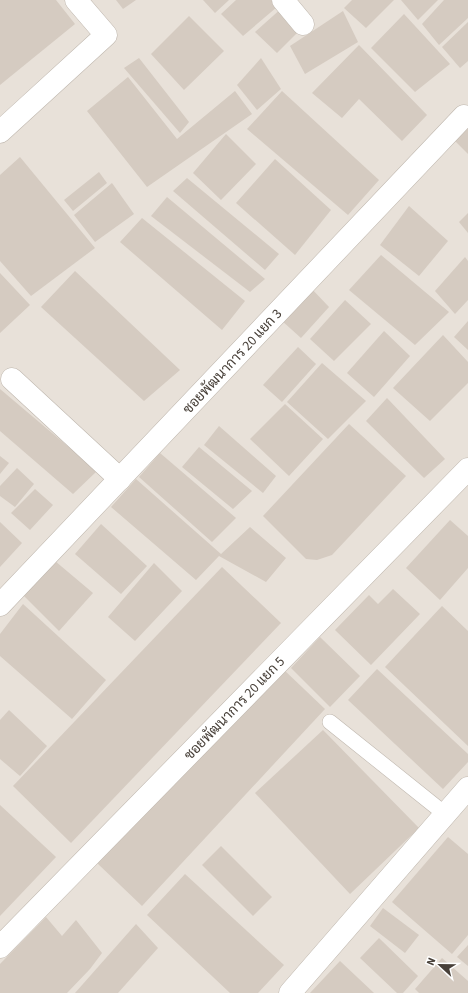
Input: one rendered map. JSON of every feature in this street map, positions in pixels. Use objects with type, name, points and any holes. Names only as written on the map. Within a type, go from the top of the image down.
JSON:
[{"type":"street","points":[[0,132],[106,35],[76,0]]},
{"type":"street","points":[[283,0],[303,24]]},
{"type":"street","name":"ซอยพัฒนาการ 20 แยก 3","points":[[0,605],[464,116]]},
{"type":"street","points":[[12,379],[120,478]]},
{"type":"street","name":"ซอยพัฒนาการ 20 แยก 5","points":[[0,947],[468,469]]},
{"type":"street","points":[[290,993],[468,788]]},
{"type":"lane","points":[[330,722],[445,814]]},
{"type":"shaded area","points":[[0,0],[468,0],[468,993],[0,993]]},
{"type":"building","points":[[0,0],[56,0],[75,24],[0,85]]},
{"type":"building","points":[[116,0],[136,0],[123,9]]},
{"type":"building","points":[[203,0],[229,0],[215,13]]},
{"type":"building","points":[[236,0],[271,0],[277,7],[243,36],[221,14]]},
{"type":"building","points":[[352,0],[394,0],[366,28],[344,8]]},
{"type":"building","points":[[401,0],[438,0],[418,20]]},
{"type":"building","points":[[444,0],[468,0],[468,18],[439,45],[422,24]]},
{"type":"building","points":[[283,7],[302,28],[277,53],[255,32]]},
{"type":"building","points":[[343,11],[358,42],[305,74],[290,46]]},
{"type":"building","points":[[404,14],[450,64],[415,92],[371,48]]},
{"type":"building","points":[[189,16],[224,51],[184,90],[151,54]]},
{"type":"building","points":[[468,22],[468,61],[460,68],[442,47]]},
{"type":"building","points":[[359,45],[427,115],[402,141],[359,99],[342,118],[312,93]]},
{"type":"building","points":[[139,58],[189,122],[180,133],[124,68]]},
{"type":"building","points":[[261,58],[281,89],[257,110],[237,85]]},
{"type":"building","points":[[128,77],[177,139],[235,91],[252,114],[147,187],[87,111]]},
{"type":"building","points":[[282,91],[379,180],[348,215],[247,129]]},
{"type":"building","points":[[468,122],[468,154],[453,139]]},
{"type":"building","points":[[226,134],[256,164],[221,200],[193,173]]},
{"type":"building","points":[[20,157],[95,248],[31,296],[0,261],[0,175]]},
{"type":"building","points":[[275,159],[331,210],[295,255],[236,203]]},
{"type":"building","points":[[99,172],[107,183],[73,211],[64,200]]},
{"type":"building","points":[[187,178],[279,254],[265,270],[173,191]]},
{"type":"building","points":[[112,183],[134,214],[95,242],[74,215]]},
{"type":"building","points":[[167,197],[265,279],[250,292],[151,216]]},
{"type":"building","points":[[409,206],[448,241],[419,276],[380,245]]},
{"type":"building","points":[[468,213],[468,233],[459,222]]},
{"type":"building","points":[[142,218],[245,301],[222,330],[120,242]]},
{"type":"building","points":[[381,255],[449,312],[415,345],[349,290]]},
{"type":"building","points":[[465,257],[468,261],[468,300],[455,314],[435,291]]},
{"type":"building","points":[[75,271],[180,370],[144,401],[41,307]]},
{"type":"building","points":[[0,273],[30,305],[0,333]]},
{"type":"building","points":[[309,286],[329,307],[301,338],[281,320]]},
{"type":"building","points":[[345,300],[371,324],[334,361],[310,339]]},
{"type":"building","points":[[468,321],[468,350],[454,337]]},
{"type":"building","points":[[384,331],[410,356],[374,397],[347,373]]},
{"type":"building","points":[[443,335],[468,362],[468,383],[430,421],[393,388]]},
{"type":"building","points":[[298,347],[316,364],[282,402],[263,385]]},
{"type":"building","points":[[322,363],[366,401],[328,439],[287,402]]},
{"type":"building","points":[[0,389],[97,471],[73,494],[0,431]]},
{"type":"building","points":[[387,398],[445,459],[424,478],[366,421]]},
{"type":"building","points":[[285,404],[323,439],[289,476],[250,439]]},
{"type":"building","points":[[349,424],[406,476],[332,555],[317,560],[306,559],[263,516]]},
{"type":"building","points":[[219,426],[276,476],[263,493],[204,445]]},
{"type":"building","points":[[199,447],[252,491],[233,509],[182,467]]},
{"type":"building","points":[[160,453],[236,518],[212,542],[139,477]]},
{"type":"building","points":[[0,456],[9,463],[0,474]]},
{"type":"building","points":[[17,468],[34,484],[15,507],[0,496],[0,486]]},
{"type":"building","points":[[136,479],[221,554],[250,527],[286,558],[266,582],[219,556],[196,580],[111,507]]},
{"type":"building","points":[[35,489],[53,505],[30,530],[11,513]]},
{"type":"building","points":[[450,520],[468,536],[468,568],[440,600],[406,568]]},
{"type":"building","points":[[0,522],[22,543],[0,567]]},
{"type":"building","points":[[101,524],[147,566],[121,594],[75,554]]},
{"type":"building","points":[[55,561],[93,593],[59,631],[23,595]]},
{"type":"building","points":[[154,563],[182,591],[135,641],[108,617]]},
{"type":"building","points":[[222,567],[281,623],[71,843],[13,786]]},
{"type":"building","points":[[393,589],[420,614],[371,665],[335,630],[369,595],[378,604]]},
{"type":"building","points":[[23,604],[106,680],[72,719],[0,656],[0,634]]},
{"type":"building","points":[[442,606],[468,631],[468,746],[385,667]]},
{"type":"building","points":[[320,637],[360,676],[330,707],[291,668]]},
{"type":"building","points":[[282,668],[325,709],[142,906],[97,863]]},
{"type":"building","points":[[377,669],[468,754],[468,762],[443,789],[348,700]]},
{"type":"building","points":[[9,710],[47,746],[20,776],[0,759],[0,720]]},
{"type":"building","points":[[323,730],[419,828],[350,894],[255,793]]},
{"type":"building","points":[[0,805],[56,857],[0,916]]},
{"type":"building","points":[[448,837],[468,854],[468,935],[452,954],[392,902]]},
{"type":"building","points":[[221,846],[272,897],[253,916],[202,865]]},
{"type":"building","points":[[185,874],[284,965],[258,993],[230,993],[147,915]]},
{"type":"building","points":[[383,908],[419,935],[405,953],[370,926]]},
{"type":"building","points":[[46,917],[62,936],[76,920],[102,953],[90,969],[67,993],[0,993],[0,964]]},
{"type":"building","points":[[136,924],[158,948],[118,993],[75,993]]},
{"type":"building","points":[[379,938],[418,976],[403,993],[397,993],[360,958]]},
{"type":"building","points":[[468,945],[468,966],[457,957]]},
{"type":"building","points":[[442,958],[468,981],[468,993],[419,993],[415,989]]},
{"type":"building","points":[[340,961],[374,993],[310,993]]}]
